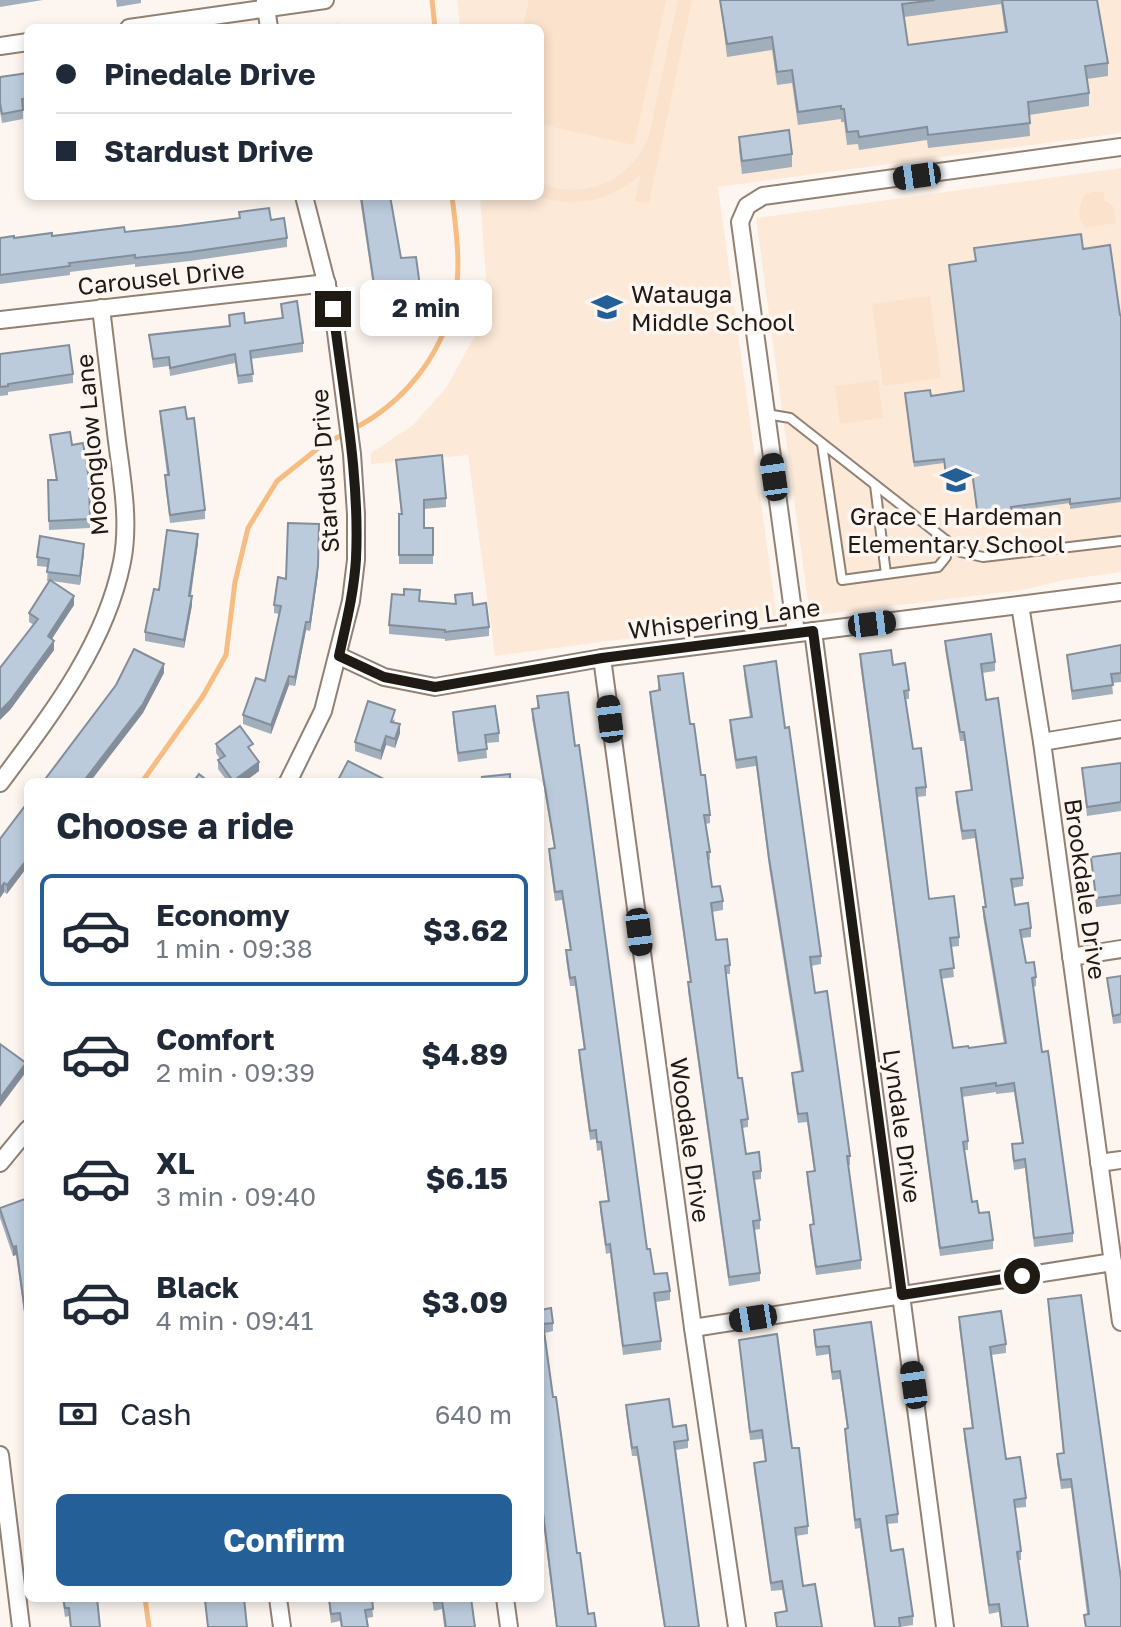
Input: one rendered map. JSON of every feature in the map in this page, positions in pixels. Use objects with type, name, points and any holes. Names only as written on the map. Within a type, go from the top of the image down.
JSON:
[{"type":"street","points":[[152,24],[266,4],[325,0]]},
{"type":"street","points":[[266,4],[268,24]]},
{"type":"street","points":[[0,46],[24,43]]},
{"type":"street","name":"Lyndale Drive","points":[[945,1627],[902,1295],[804,632],[766,414],[740,222],[747,206],[763,196],[1121,147]]},
{"type":"street","name":"Stardust Drive","points":[[290,778],[323,711],[339,656],[356,560],[352,454],[333,309],[305,200]]},
{"type":"street","name":"Carousel Drive","points":[[0,320],[327,283]]},
{"type":"street","name":"Moonglow Lane","points":[[0,783],[56,707],[95,638],[113,596],[123,560],[126,526],[122,478],[101,308]]},
{"type":"street","name":"Whispering Lane","points":[[339,656],[384,677],[435,687],[602,658],[1121,592]]},
{"type":"street","name":"Brookdale Drive","points":[[1020,605],[1042,742],[1121,1322]]},
{"type":"street","name":"Woodale Drive","points":[[602,658],[737,1627]]},
{"type":"street","points":[[1042,742],[1121,729]]},
{"type":"street","points":[[1071,957],[1121,949]]},
{"type":"street","points":[[0,1163],[24,1134]]},
{"type":"street","points":[[1099,1163],[1121,1160]]},
{"type":"street","points":[[693,1328],[1113,1262]]},
{"type":"street","points":[[0,1455],[21,1627]]},
{"type":"street","points":[[279,1602],[282,1627]]},
{"type":"street","points":[[506,1602],[509,1627]]},
{"type":"lane","points":[[766,414],[790,418],[961,552],[983,557],[1121,541]]},
{"type":"lane","points":[[822,443],[842,580],[938,567],[946,557],[946,540]]},
{"type":"lane","points":[[875,485],[886,574]]},
{"type":"shaded area","name":"Watauga Middle School","points":[[457,0],[1121,0],[1121,133],[718,187],[777,619],[495,656],[468,455],[371,464],[371,453],[413,425],[446,388],[475,336],[486,278],[480,200],[544,200],[544,24],[460,24]]},
{"type":"shaded area","points":[[529,0],[666,0],[634,145],[544,125],[544,24],[524,24]]},
{"type":"shaded area","points":[[678,0],[692,0],[649,203],[635,201],[641,174],[618,190],[592,200],[566,202],[544,198],[544,184],[573,190],[605,183],[619,175],[641,152],[649,136]]},
{"type":"shaded area","name":"Grace E Hardeman Elementary School","points":[[1121,168],[1121,572],[1022,590],[810,616],[756,218]]},
{"type":"shaded area","points":[[1103,192],[1105,201],[1113,206],[1116,223],[1086,228],[1083,224],[1081,203],[1085,194]]},
{"type":"shaded area","points":[[930,296],[941,378],[883,386],[872,304]]},
{"type":"shaded area","points":[[878,380],[883,418],[840,424],[835,386]]},
{"type":"building","points":[[720,0],[935,0],[902,4],[908,45],[1007,32],[1002,0],[1097,0],[1108,63],[1085,66],[1089,93],[1028,102],[1030,123],[928,135],[927,127],[859,137],[858,131],[847,132],[841,106],[798,112],[792,70],[777,72],[772,37],[727,44]]},
{"type":"building","points":[[24,74],[23,110],[2,114],[0,77]]},
{"type":"building","points":[[789,130],[792,154],[742,161],[739,137]]},
{"type":"building","points":[[362,200],[391,200],[401,258],[416,257],[422,301],[401,304],[400,294],[376,298]]},
{"type":"building","points":[[269,208],[271,220],[284,218],[287,238],[190,252],[69,263],[70,266],[0,275],[0,238],[52,233],[52,236],[124,227],[125,232],[179,226],[240,218],[239,212]]},
{"type":"building","points":[[1081,234],[1083,249],[1110,245],[1121,315],[1121,498],[1070,504],[1070,499],[1011,507],[1012,511],[978,516],[972,472],[946,475],[944,459],[914,462],[905,393],[930,390],[931,396],[964,391],[949,265],[976,261],[974,248]]},
{"type":"building","points":[[297,301],[303,343],[250,351],[253,374],[238,376],[235,354],[170,368],[169,357],[153,359],[149,335],[230,326],[229,315],[244,313],[245,323],[283,318],[281,304]]},
{"type":"building","points":[[69,345],[73,374],[0,387],[0,354]]},
{"type":"building","points":[[185,407],[187,419],[194,418],[205,510],[170,515],[165,475],[169,475],[160,411]]},
{"type":"building","points":[[70,432],[72,445],[83,443],[89,479],[90,519],[49,521],[48,480],[57,480],[50,435]]},
{"type":"building","points":[[442,455],[446,498],[424,500],[424,528],[433,528],[433,555],[399,555],[399,514],[402,514],[396,460]]},
{"type":"building","points":[[288,523],[319,524],[318,566],[310,622],[306,622],[295,677],[289,676],[271,725],[243,715],[256,678],[265,681],[281,606],[274,605],[278,577],[286,579]]},
{"type":"building","points":[[167,530],[198,534],[184,640],[145,632],[154,589],[159,590]]},
{"type":"building","points":[[40,536],[84,544],[80,576],[47,572],[49,559],[37,557]]},
{"type":"building","points":[[50,580],[74,596],[48,636],[54,641],[0,711],[0,668],[38,619],[29,613]]},
{"type":"building","points":[[404,589],[420,590],[419,601],[456,604],[455,595],[472,593],[473,605],[486,603],[489,627],[445,632],[389,625],[392,594],[404,595]]},
{"type":"building","points":[[991,634],[995,662],[981,664],[986,700],[998,698],[1023,878],[1011,879],[1015,905],[1028,903],[1031,928],[1020,930],[1026,963],[1034,962],[1036,977],[1032,978],[1042,1052],[1048,1051],[1073,1233],[1034,1238],[1025,1159],[1014,1161],[1012,1144],[1023,1143],[1014,1083],[996,1086],[996,1083],[961,1088],[968,1141],[963,1142],[972,1202],[977,1201],[979,1213],[989,1212],[993,1240],[940,1248],[860,654],[891,650],[893,665],[905,663],[909,690],[904,691],[913,749],[921,748],[926,787],[916,788],[929,899],[954,896],[959,937],[950,938],[954,968],[940,970],[953,1048],[1006,1043],[983,907],[986,907],[975,830],[962,831],[956,792],[972,790],[964,732],[960,732],[945,641]]},
{"type":"building","points":[[1121,645],[1121,673],[1111,674],[1113,685],[1072,691],[1067,655]]},
{"type":"building","points":[[134,649],[164,664],[143,704],[86,778],[46,778],[116,685]]},
{"type":"building","points":[[776,661],[785,728],[789,727],[821,956],[810,957],[815,993],[827,991],[861,1260],[816,1267],[807,1172],[815,1171],[807,1113],[798,1114],[792,1073],[803,1071],[756,757],[736,760],[730,720],[752,717],[744,666]]},
{"type":"building","points":[[683,673],[701,775],[705,775],[710,815],[704,815],[712,887],[720,886],[723,901],[711,903],[716,940],[727,939],[730,965],[725,966],[738,1078],[742,1078],[748,1119],[741,1120],[746,1154],[759,1152],[761,1171],[753,1172],[760,1220],[753,1221],[760,1273],[729,1277],[650,692],[660,690],[658,676]]},
{"type":"building","points":[[568,692],[575,746],[579,745],[647,1249],[650,1249],[654,1274],[667,1273],[670,1291],[654,1293],[661,1341],[623,1346],[610,1244],[606,1245],[600,1202],[609,1201],[601,1142],[597,1142],[596,1130],[590,1131],[579,1050],[585,1049],[575,977],[570,978],[566,950],[571,950],[562,891],[555,892],[549,849],[555,848],[532,709],[539,708],[537,696]]},
{"type":"building","points":[[368,701],[395,710],[391,722],[400,724],[395,739],[386,736],[381,751],[355,742]]},
{"type":"building","points":[[495,706],[499,733],[485,735],[487,749],[458,753],[453,712]]},
{"type":"building","points":[[240,726],[253,744],[248,747],[259,762],[237,778],[231,778],[218,760],[225,756],[216,744]]},
{"type":"building","points":[[348,761],[382,778],[339,778]]},
{"type":"building","points":[[1121,763],[1121,802],[1087,807],[1082,768]]},
{"type":"building","points":[[510,774],[510,778],[482,777]]},
{"type":"building","points":[[24,807],[24,863],[7,885],[4,883],[0,889],[0,839]]},
{"type":"building","points":[[1121,853],[1121,895],[1096,898],[1091,857]]},
{"type":"building","points":[[1121,976],[1121,1014],[1113,1016],[1107,978]]},
{"type":"building","points":[[0,1044],[24,1062],[24,1066],[0,1098]]},
{"type":"building","points":[[24,1199],[24,1304],[16,1246],[13,1247],[0,1208]]},
{"type":"building","points":[[1081,1295],[1121,1579],[1121,1627],[1086,1627],[1084,1615],[1089,1614],[1071,1479],[1061,1480],[1057,1454],[1064,1453],[1048,1299]]},
{"type":"building","points":[[551,1308],[553,1323],[544,1324],[544,1309]]},
{"type":"building","points":[[1001,1311],[1006,1344],[990,1347],[1006,1459],[1020,1457],[1026,1498],[1014,1500],[1021,1551],[1017,1552],[1028,1627],[1002,1627],[999,1604],[989,1605],[964,1429],[973,1428],[959,1317]]},
{"type":"building","points":[[871,1322],[898,1514],[886,1516],[891,1551],[903,1549],[913,1616],[899,1618],[900,1627],[875,1627],[860,1519],[855,1520],[840,1371],[832,1372],[829,1346],[816,1347],[814,1330]]},
{"type":"building","points":[[544,1331],[577,1553],[580,1553],[588,1614],[594,1613],[596,1627],[557,1627],[544,1521]]},
{"type":"building","points":[[777,1334],[792,1448],[799,1448],[808,1526],[795,1528],[803,1586],[815,1584],[822,1627],[777,1627],[775,1613],[787,1611],[782,1581],[771,1583],[754,1463],[766,1461],[762,1430],[750,1432],[739,1340]]},
{"type":"building","points":[[669,1399],[673,1427],[686,1425],[688,1440],[674,1442],[699,1627],[665,1627],[637,1447],[632,1448],[626,1405]]},
{"type":"building","points":[[64,1602],[97,1602],[100,1627],[71,1627],[69,1608],[65,1608]]},
{"type":"building","points":[[205,1602],[244,1602],[247,1627],[208,1627]]},
{"type":"building","points":[[330,1602],[372,1602],[373,1609],[365,1610],[368,1627],[342,1627],[340,1613],[331,1614]]},
{"type":"building","points":[[442,1602],[472,1602],[475,1627],[446,1627]]},
{"type":"waterway","points":[[432,0],[435,24]]},
{"type":"waterway","points":[[353,429],[404,392],[429,359],[448,322],[458,276],[452,200]]},
{"type":"waterway","points":[[145,778],[203,696],[226,655],[235,582],[248,528],[277,481],[321,446],[344,434]]},
{"type":"waterway","points":[[146,1602],[149,1627]]},
{"type":"place","name":"Watauga Middle School","points":[[607,307]]},
{"type":"place","name":"Grace E Hardeman Elementary School","points":[[956,480]]},
{"type":"route","points":[[333,309],[352,454],[356,514],[356,560],[339,656],[384,677],[435,687],[602,658],[813,631],[902,1295],[1022,1276]]}]
